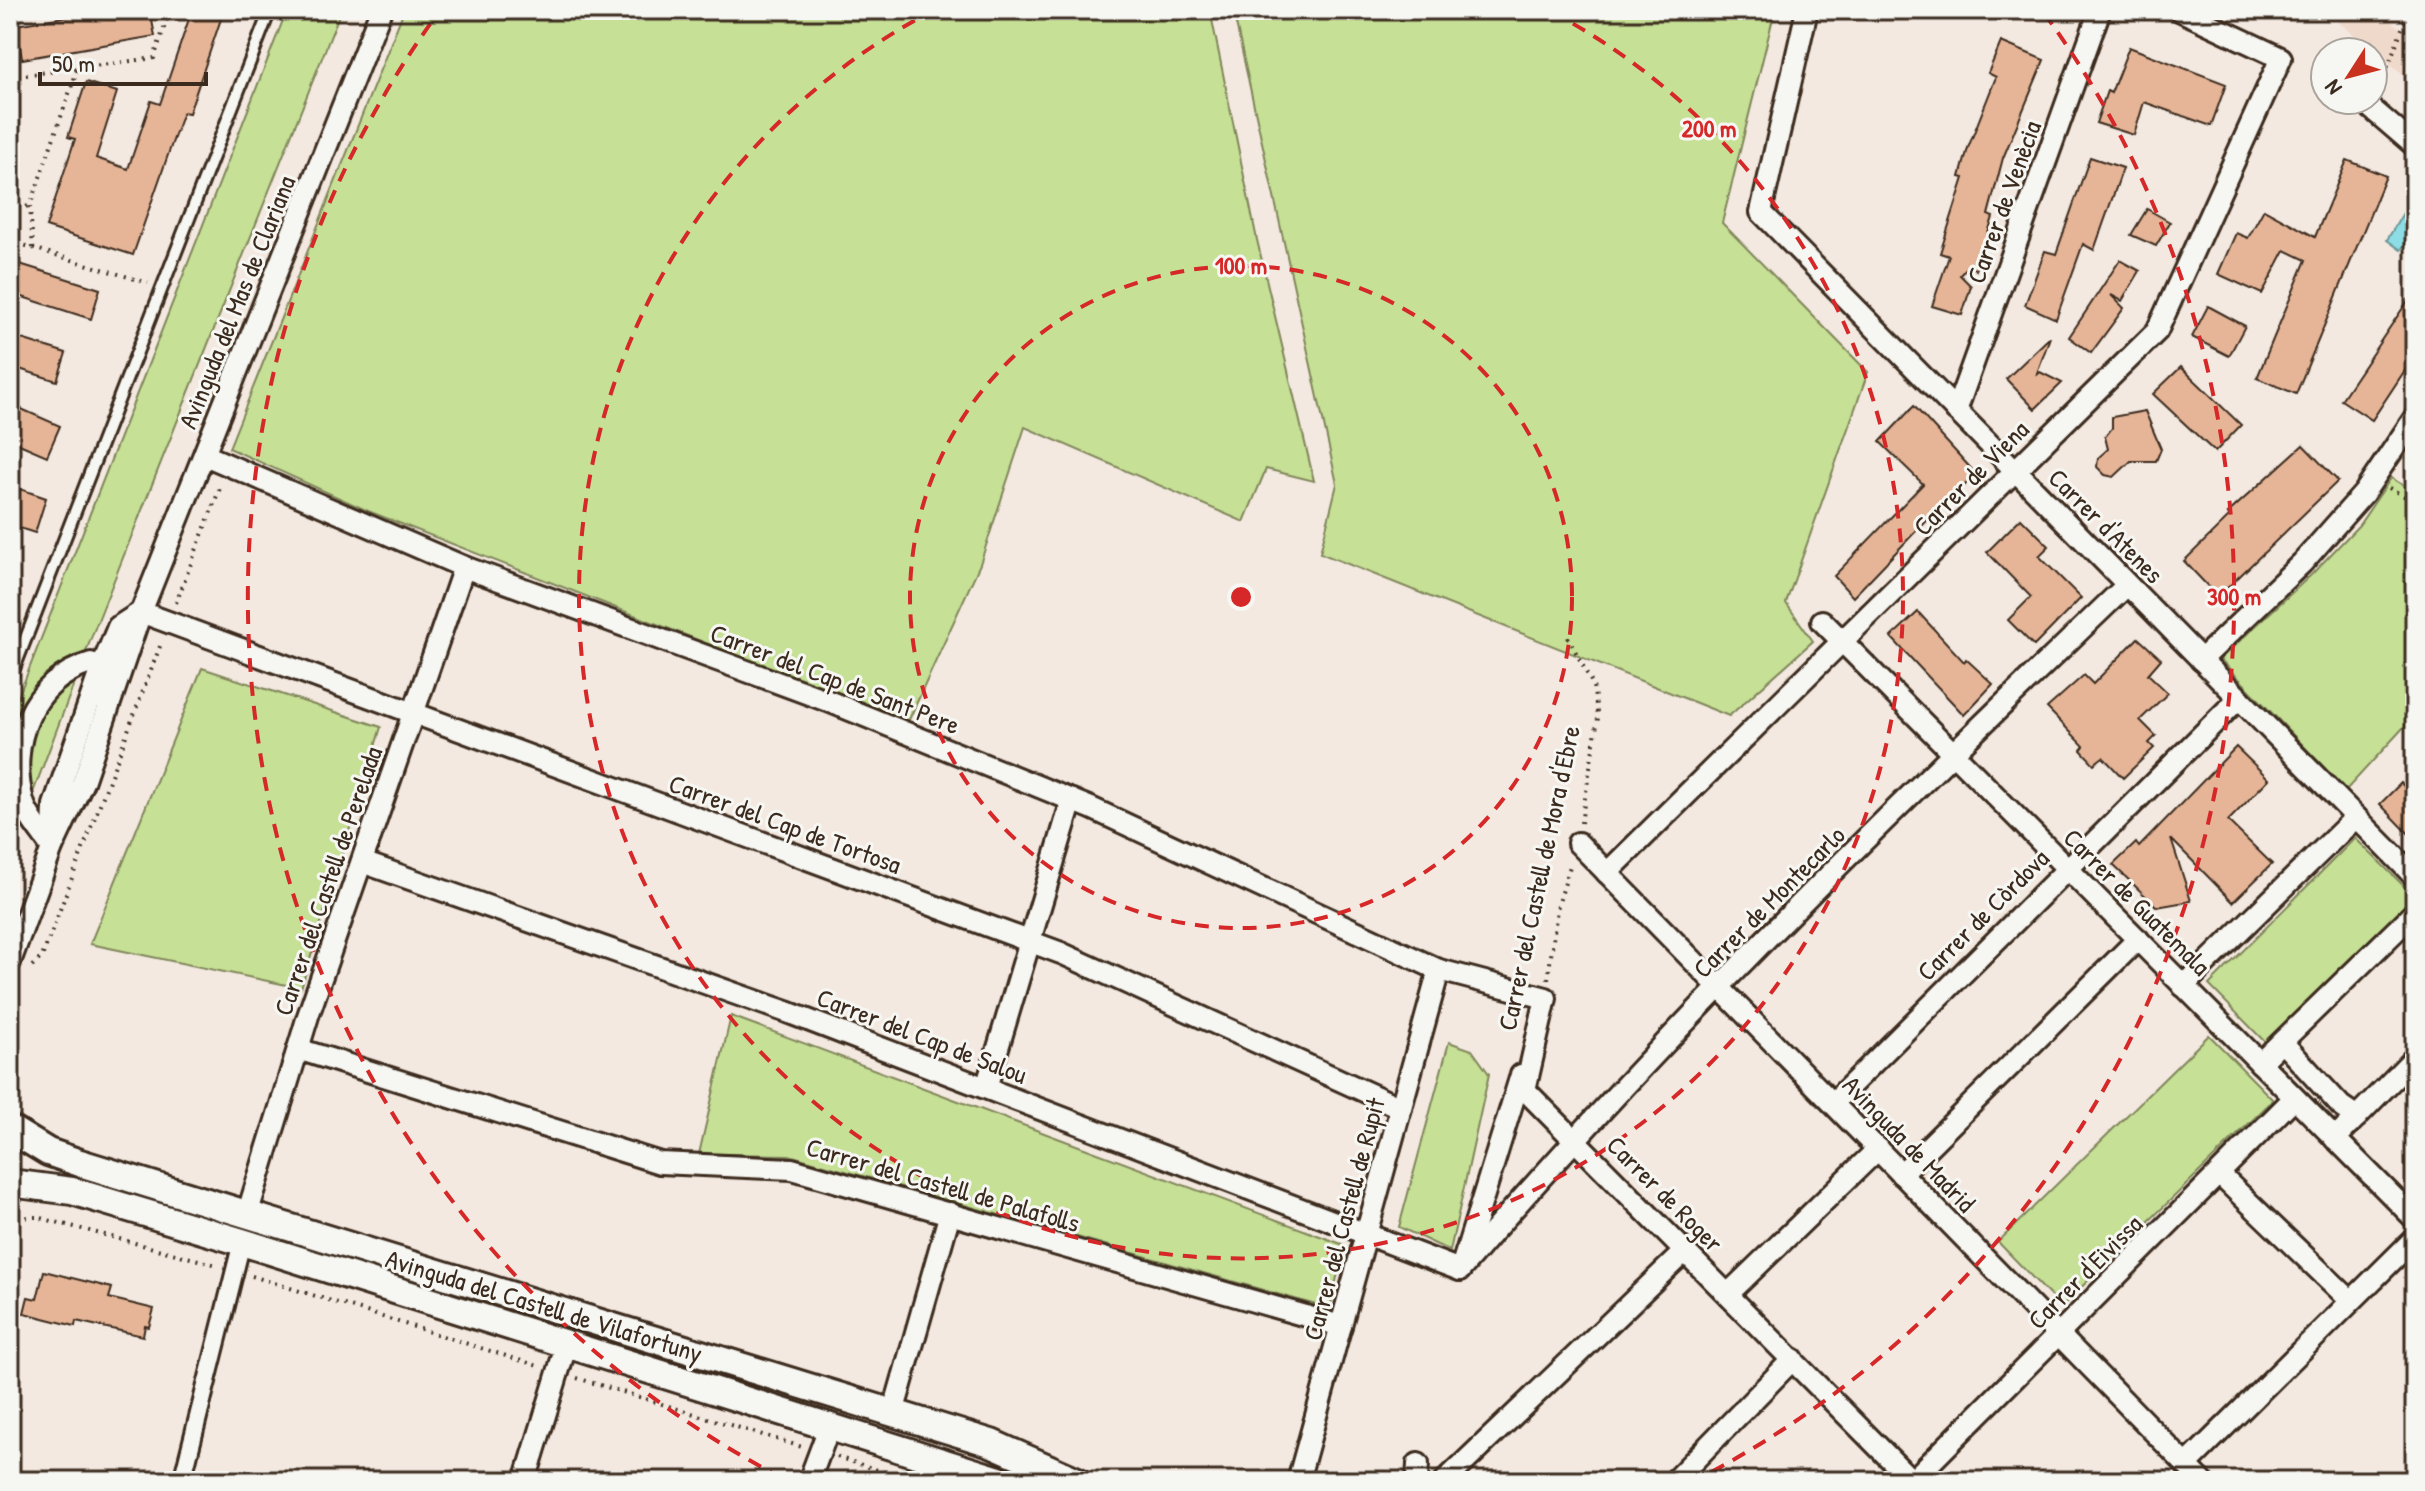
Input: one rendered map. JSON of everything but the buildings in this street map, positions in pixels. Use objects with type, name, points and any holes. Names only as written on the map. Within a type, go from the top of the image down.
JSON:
[{"type":"street","name":"Avinguda del Mas de Clariana","points":[[10,962],[52,848],[83,782],[141,612],[381,10]]},
{"type":"street","name":"Carrer d'Atenes","points":[[1807,10],[1761,212],[2415,877]]},
{"type":"street","name":"Carrer de Venècia","points":[[1956,411],[2100,10]]},
{"type":"street","name":"Carrer de Viena","points":[[1607,873],[2157,331],[2281,58],[2179,10]]},
{"type":"street","points":[[2380,116],[2415,146]]},
{"type":"street","points":[[2201,660],[2302,563],[2373,481],[2415,417]]},
{"type":"street","name":"Carrer del Cap de Sant Pere","points":[[205,455],[464,567],[828,701],[1072,800],[1439,970]]},
{"type":"street","name":"Carrer del Castell de Perelada","points":[[247,1215],[298,1049],[464,567]]},
{"type":"street","name":"Carrer de Montecarlo","points":[[1460,1270],[1573,1138],[1953,753],[2127,585]]},
{"type":"street","name":"Avinguda del Mas de Clariana","points":[[52,848],[54,805],[100,671],[118,627],[141,612]]},
{"type":"street","name":"Carrer del Cap de Tortosa","points":[[141,612],[1029,941],[1401,1108]]},
{"type":"street","name":"Carrer de Guatemala","points":[[1822,621],[2415,1219]]},
{"type":"street","points":[[52,848],[23,803],[19,744],[27,719],[43,690],[71,669],[91,663],[100,671]]},
{"type":"street","name":"Avinguda del Mas de Clariana","points":[[83,782],[81,746],[108,678],[100,671]]},
{"type":"street","name":"Carrer de Còrdova","points":[[1833,1103],[2239,698]]},
{"type":"street","points":[[986,1088],[1072,800]]},
{"type":"street","points":[[2183,986],[2356,817]]},
{"type":"street","name":"Avinguda de Madrid","points":[[1578,843],[2202,1481]]},
{"type":"street","name":"Carrer del Cap de Salou","points":[[362,862],[787,1012],[1460,1270]]},
{"type":"street","points":[[2260,1063],[2415,912]]},
{"type":"street","points":[[1901,1174],[2138,939]]},
{"type":"street","points":[[1439,970],[1546,998]]},
{"type":"street","name":"Carrer del Castell de Rupit","points":[[1298,1481],[1439,970]]},
{"type":"street","name":"Carrer de Roger","points":[[1546,998],[1525,1090],[1912,1481]]},
{"type":"street","name":"Carrer del Castell de Mora d'Ebre","points":[[1460,1270],[1546,998]]},
{"type":"street","points":[[2282,1042],[2341,1106],[2357,1117]]},
{"type":"street","name":"Carrer del Castell de Palafolls","points":[[298,1049],[660,1163],[792,1169],[1341,1326]]},
{"type":"street","points":[[2335,1139],[2415,1057]]},
{"type":"street","name":"Carrer d'Eivissa","points":[[1912,1481],[2294,1098]]},
{"type":"street","points":[[10,1169],[15,1152],[11,1128]]},
{"type":"street","name":"Avinguda del Castell de Vilafortuny","points":[[11,1128],[48,1152],[991,1443],[1077,1481]]},
{"type":"street","points":[[1728,1294],[1878,1149]]},
{"type":"street","points":[[2219,1174],[2351,1301]]},
{"type":"street","name":"Avinguda del Castell de Vilafortuny","points":[[10,1183],[72,1191],[242,1242],[1002,1481]]},
{"type":"street","points":[[893,1413],[950,1213]]},
{"type":"street","points":[[2186,1465],[2415,1238]]},
{"type":"street","points":[[182,1481],[242,1242]]},
{"type":"street","points":[[1445,1481],[1685,1251]]},
{"type":"street","points":[[525,1481],[566,1346]]},
{"type":"street","points":[[1674,1481],[1793,1359]]},
{"type":"street","points":[[809,1481],[830,1425]]},
{"type":"lane","points":[[10,679],[270,10]]},
{"type":"path","points":[[10,77],[154,58],[170,10]]},
{"type":"path","points":[[2389,64],[2409,10]]},
{"type":"path","points":[[33,248],[30,206],[78,68]]},
{"type":"path","points":[[10,209],[30,206]]},
{"type":"path","points":[[10,241],[162,287]]},
{"type":"path","points":[[10,331],[19,306]]},
{"type":"path","points":[[31,967],[42,957],[220,488],[205,455]]},
{"type":"path","points":[[2373,481],[2415,502]]},
{"type":"path","name":"Carrer del Castell de Mora d'Ebre","points":[[1546,998],[1557,909],[1578,843],[1598,718],[1593,685],[1568,637]]},
{"type":"path","points":[[10,1218],[37,1217],[235,1271],[912,1481]]},
{"type":"shaded area","points":[[2324,10],[2378,10],[2415,41],[2415,85],[2389,64],[2389,36],[2356,36]]},
{"type":"green space","points":[[287,10],[341,10],[93,633],[10,854],[10,718]]},
{"type":"green space","points":[[404,10],[1210,10],[1257,240],[1314,481],[1266,469],[1244,522],[1025,427],[980,564],[908,722],[368,511],[229,448]]},
{"type":"green space","points":[[1233,10],[1775,10],[1722,223],[1868,372],[1786,603],[1813,641],[1729,716],[1320,553],[1337,484]]},
{"type":"green space","points":[[2391,478],[2415,492],[2415,715],[2346,790],[2220,659],[2311,575],[2359,525]]},
{"type":"green space","points":[[202,668],[381,727],[301,988],[90,944]]},
{"type":"green space","points":[[2355,838],[2414,896],[2265,1042],[2209,985]]},
{"type":"green space","points":[[731,1016],[1344,1245],[1330,1309],[789,1155],[699,1154]]},
{"type":"green space","points":[[2209,1035],[2273,1100],[2061,1307],[1998,1242]]},
{"type":"green space","points":[[1449,1042],[1472,1050],[1489,1074],[1450,1251],[1399,1227]]},
{"type":"water","points":[[2406,208],[2415,212],[2415,229],[2401,250],[2387,240]]}]
